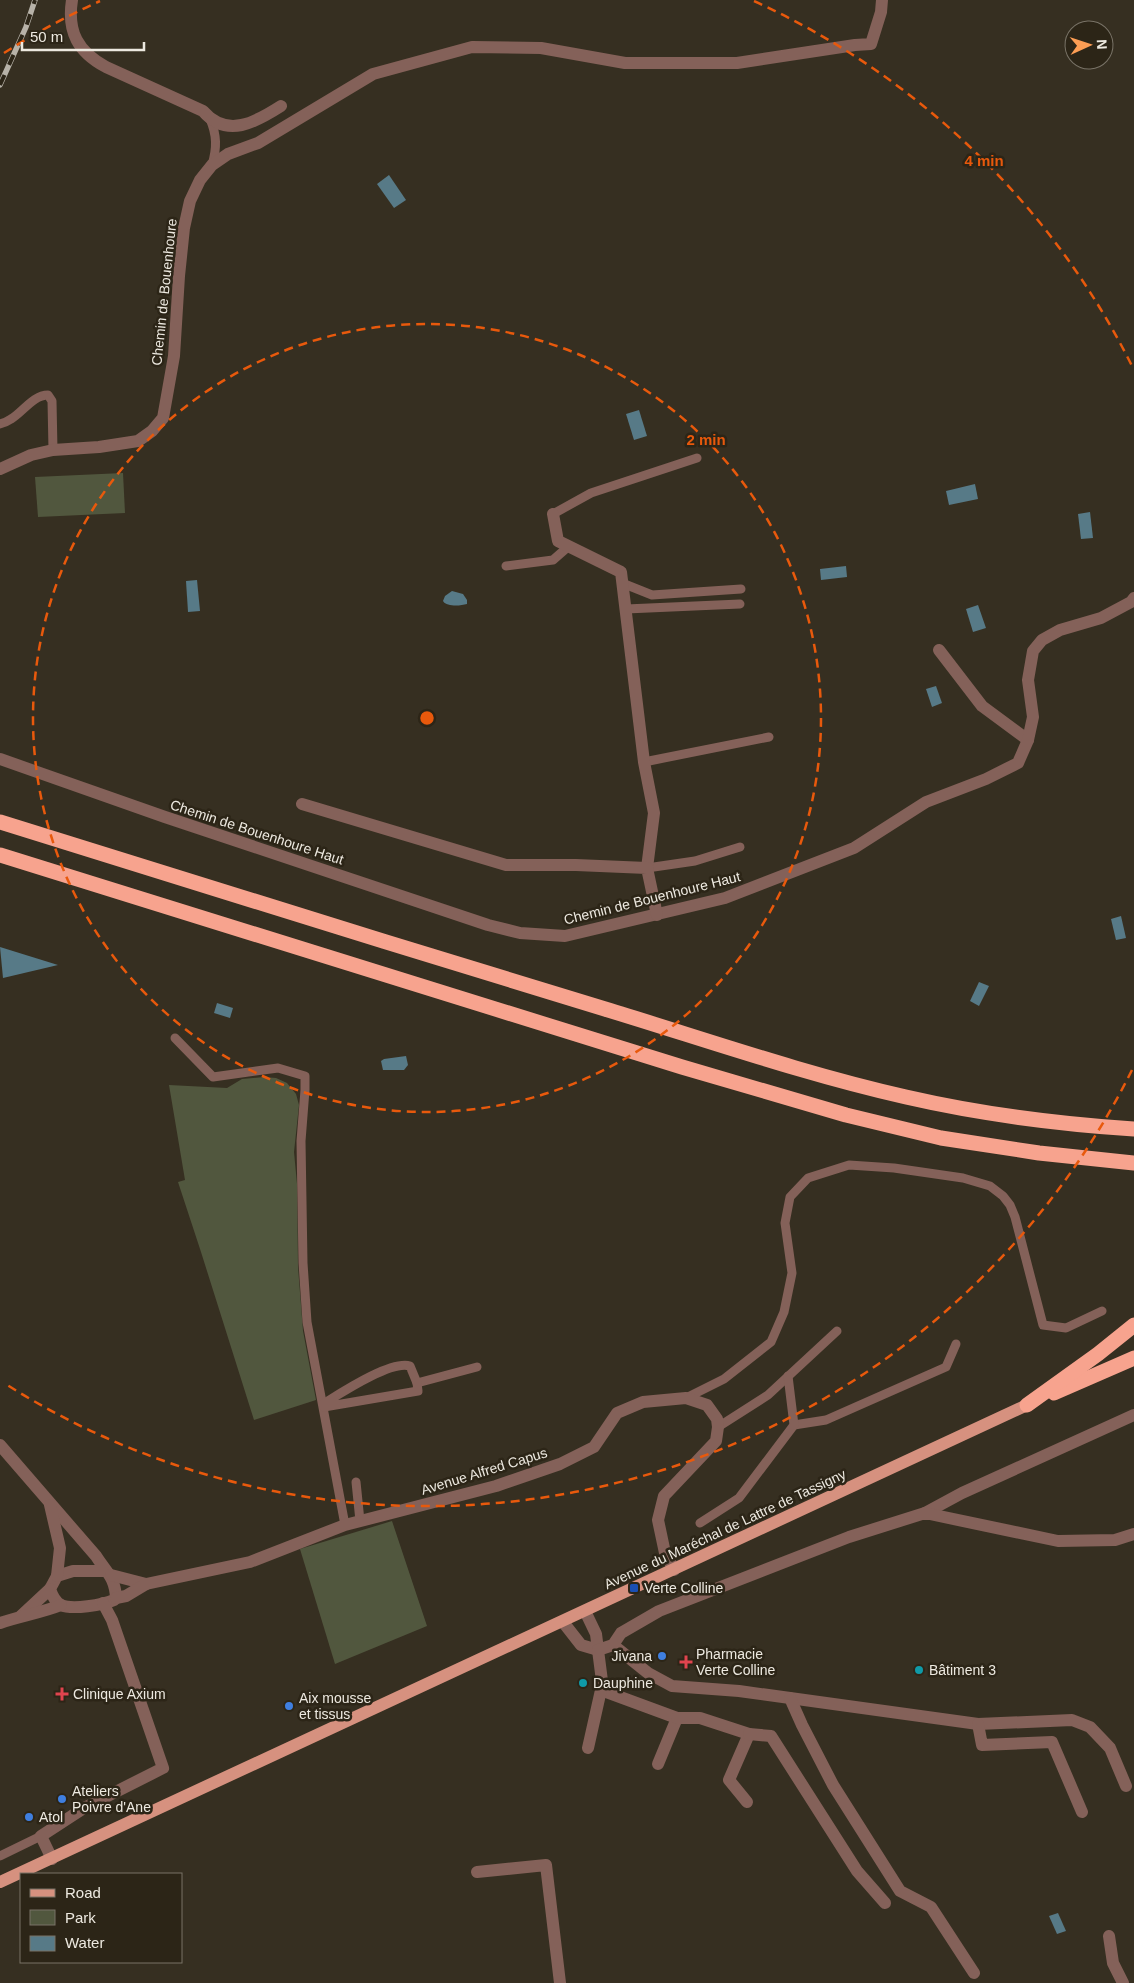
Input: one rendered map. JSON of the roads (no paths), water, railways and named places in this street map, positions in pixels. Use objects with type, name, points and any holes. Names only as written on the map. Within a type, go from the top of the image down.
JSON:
[{"type":"highway","points":[[0,822],[820,1075],[906,1097],[965,1108],[1028,1118],[1134,1129]]},
{"type":"highway","points":[[0,855],[700,1073],[846,1115],[941,1138],[1039,1153],[1134,1163]]},
{"type":"highway","points":[[1027,1405],[1098,1354],[1134,1325]]},
{"type":"highway","points":[[1027,1405],[1134,1358]]},
{"type":"main road","name":"Avenue du Maréchal de Lattre de Tassigny","points":[[0,1882],[1027,1405]]},
{"type":"street","points":[[72,0],[70,22],[79,46],[91,59],[203,111],[210,119],[226,126],[242,125],[264,117],[281,106]]},
{"type":"street","name":"Chemin de Bouenhoure","points":[[0,469],[31,455],[53,450],[99,447],[138,441],[152,431],[163,418],[174,356],[184,228],[190,201],[200,180],[212,165],[228,154],[258,143],[373,74],[472,47],[541,48],[625,62],[737,64],[855,44],[872,44],[881,12],[882,0]]},
{"type":"street","points":[[553,514],[558,540],[621,572],[644,762],[654,813],[647,868],[657,915]]},
{"type":"street","name":"Chemin de Bouenhoure Haut","points":[[0,759],[165,817],[488,925],[520,933],[565,936],[725,898],[854,848],[926,802],[986,779],[1018,763],[1028,740],[1033,717],[1028,680],[1032,651],[1042,640],[1060,630],[1101,618],[1134,598]]},
{"type":"street","points":[[939,650],[982,706],[1028,740]]},
{"type":"street","points":[[302,804],[506,865],[647,868]]},
{"type":"street","name":"Avenue Alfred Capus","points":[[146,1584],[182,1578],[250,1562],[345,1525],[496,1486],[560,1464],[594,1447],[617,1413],[643,1402],[686,1398],[707,1405],[717,1419],[718,1427]]},
{"type":"street","points":[[563,1622],[582,1645],[598,1650],[613,1645],[621,1633],[659,1611],[849,1537],[925,1513],[962,1493],[1134,1414]]},
{"type":"street","points":[[674,1570],[665,1553],[658,1520],[664,1496],[716,1441],[718,1427]]},
{"type":"street","points":[[0,1444],[109,1573],[116,1589],[116,1598]]},
{"type":"street","points":[[21,1616],[50,1589],[57,1576],[60,1548],[49,1502]]},
{"type":"street","points":[[925,1513],[1058,1541],[1115,1540],[1134,1534]]},
{"type":"street","points":[[57,1576],[73,1571],[109,1573],[146,1584]]},
{"type":"street","points":[[0,1623],[21,1616],[44,1612],[61,1605],[92,1606],[111,1602],[116,1598],[126,1596],[146,1584]]},
{"type":"street","points":[[50,1589],[54,1599],[61,1605]]},
{"type":"street","points":[[52,1858],[41,1836],[84,1808],[163,1768],[112,1620],[103,1603]]},
{"type":"street","points":[[586,1611],[596,1634],[602,1682],[588,1748]]},
{"type":"street","points":[[613,1645],[648,1673],[672,1686],[739,1691],[978,1724],[1072,1720],[1090,1728],[1110,1748],[1126,1786]]},
{"type":"street","points":[[601,1690],[676,1718],[700,1718],[749,1734],[771,1736],[857,1871],[885,1903]]},
{"type":"street","points":[[790,1698],[833,1784],[900,1891],[931,1907],[974,1973]]},
{"type":"street","points":[[658,1764],[676,1718]]},
{"type":"street","points":[[978,1724],[982,1745],[1052,1742],[1082,1812]]},
{"type":"street","points":[[747,1802],[729,1780],[749,1734]]},
{"type":"street","points":[[478,1872],[546,1865],[560,1983]]},
{"type":"street","points":[[1109,1936],[1113,1963],[1123,1983]]},
{"type":"lane","points":[[210,119],[215,130],[217,142],[212,165]]},
{"type":"lane","points":[[0,424],[12,419],[35,400],[48,395],[52,401],[53,450]]},
{"type":"lane","points":[[553,514],[591,493],[697,458]]},
{"type":"lane","points":[[506,566],[552,560],[569,546]]},
{"type":"lane","points":[[622,583],[652,595],[741,589]]},
{"type":"lane","points":[[626,609],[740,604]]},
{"type":"lane","points":[[644,762],[769,737]]},
{"type":"lane","points":[[647,868],[695,861],[740,848]]},
{"type":"lane","points":[[175,1038],[213,1078],[278,1068],[305,1076],[301,1141],[303,1263],[307,1322],[345,1525]]},
{"type":"lane","points":[[686,1398],[724,1379],[771,1342],[784,1312],[792,1273],[785,1223],[790,1196],[808,1178],[849,1165],[963,1178],[990,1186],[1010,1204],[1015,1217],[1043,1325],[1066,1328],[1102,1311]]},
{"type":"lane","points":[[718,1427],[768,1395],[837,1331]]},
{"type":"lane","points":[[794,1425],[826,1420],[946,1367],[956,1344]]},
{"type":"lane","points":[[405,1364],[410,1366],[417,1383],[418,1391],[323,1405],[367,1378],[397,1365],[405,1364]]},
{"type":"lane","points":[[417,1383],[477,1367]]},
{"type":"lane","points":[[700,1523],[739,1498],[794,1425],[788,1376]]},
{"type":"lane","points":[[356,1482],[360,1521]]},
{"type":"lane","points":[[0,1856],[41,1836]]},
{"type":"water","points":[[389,175],[406,200],[394,208],[377,184]]},
{"type":"water","points":[[639,410],[647,436],[634,440],[626,414]]},
{"type":"water","points":[[975,484],[978,499],[949,505],[946,491]]},
{"type":"water","points":[[1090,512],[1093,538],[1081,539],[1078,514]]},
{"type":"water","points":[[846,566],[847,577],[821,580],[820,569]]},
{"type":"water","points":[[197,580],[200,611],[188,612],[186,581]]},
{"type":"water","points":[[452,591],[463,594],[467,604],[454,606],[445,603],[443,601],[445,596]]},
{"type":"water","points":[[978,605],[986,628],[973,632],[966,609]]},
{"type":"water","points":[[936,686],[942,703],[932,707],[926,689]]},
{"type":"water","points":[[1121,916],[1126,938],[1116,940],[1111,919]]},
{"type":"water","points":[[0,947],[58,965],[3,978]]},
{"type":"water","points":[[979,982],[989,986],[979,1006],[970,1001]]},
{"type":"water","points":[[217,1003],[233,1008],[230,1018],[214,1013]]},
{"type":"water","points":[[406,1056],[408,1065],[404,1070],[383,1070],[381,1061],[384,1059]]},
{"type":"water","points":[[1058,1913],[1066,1931],[1057,1934],[1049,1916]]},
{"type":"railway","points":[[0,85],[26,27],[35,0]]},
{"type":"place","name":"Verte Colline","points":[[634,1588]]},
{"type":"place","name":"Jivana","points":[[662,1656]]},
{"type":"place","name":"Pharmacie Verte Colline","points":[[686,1662]]},
{"type":"place","name":"Bâtiment 3","points":[[919,1670]]},
{"type":"place","name":"Dauphine","points":[[583,1683]]},
{"type":"place","name":"Clinique Axium","points":[[62,1694]]},
{"type":"place","name":"Aix mousse et tissus","points":[[289,1706]]},
{"type":"place","name":"Ateliers Poivre d'Ane","points":[[62,1799]]},
{"type":"place","name":"Atol","points":[[29,1817]]}]
